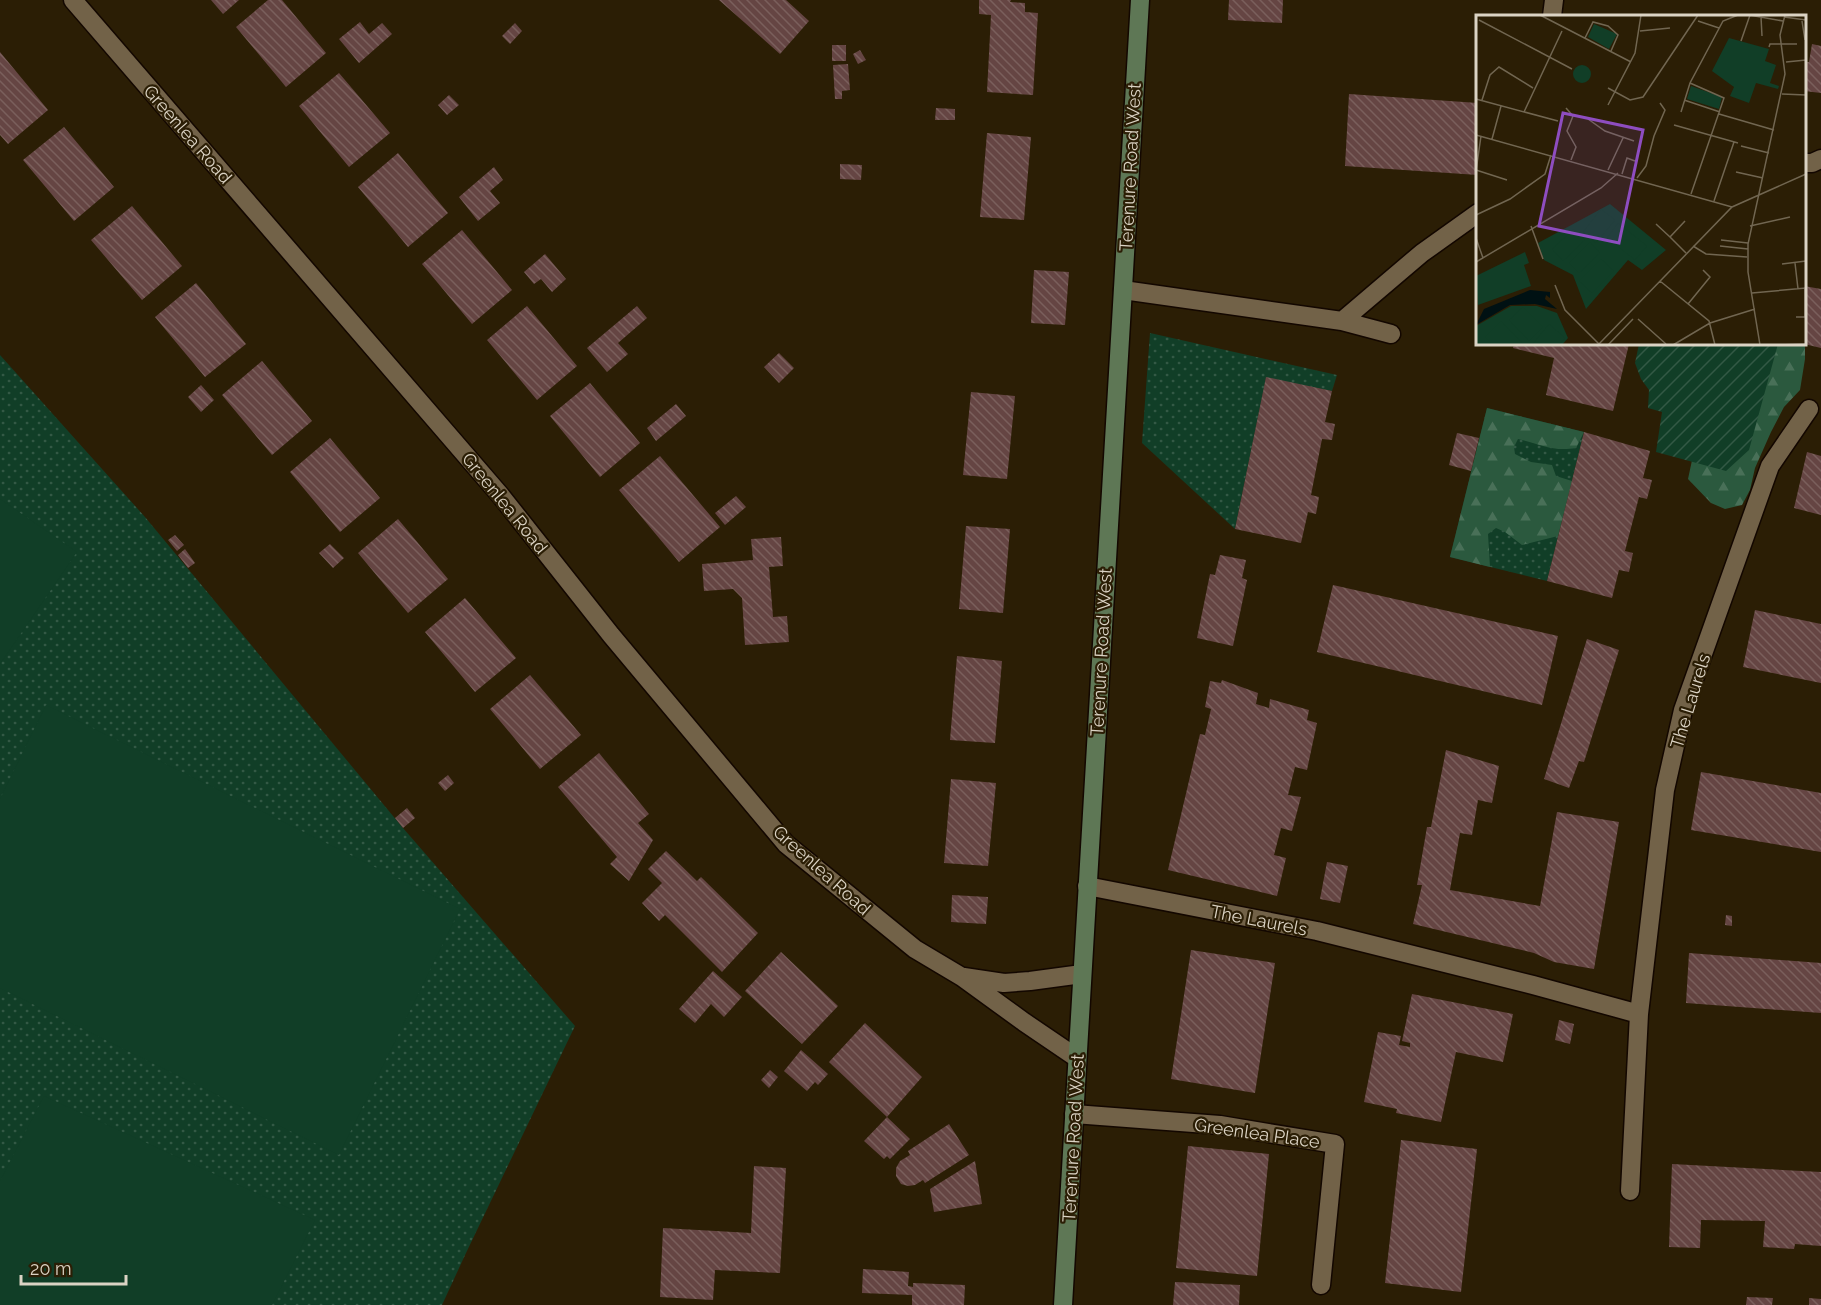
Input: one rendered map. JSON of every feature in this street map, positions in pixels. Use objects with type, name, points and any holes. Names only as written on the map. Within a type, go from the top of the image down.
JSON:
[{"type":"main road","name":"Terenure Road West","points":[[1063,1305],[1140,0]]},
{"type":"street","name":"Greenlea Road","points":[[73,0],[501,496],[611,634],[786,844],[915,949],[962,977],[1077,1058]]},
{"type":"street","points":[[1552,15],[1554,0]]},
{"type":"street","points":[[1806,163],[1821,159]]},
{"type":"street","points":[[1342,321],[1422,253],[1476,214]]},
{"type":"street","points":[[1123,290],[1342,321],[1391,334]]},
{"type":"street","name":"The Laurels","points":[[1630,1191],[1639,1014],[1665,790],[1683,710],[1770,466],[1809,409]]},
{"type":"street","name":"The Laurels","points":[[1087,886],[1317,931],[1639,1014]]},
{"type":"street","name":"Greenlea Road","points":[[962,977],[1004,982],[1082,974]]},
{"type":"street","name":"Greenlea Place","points":[[1074,1114],[1220,1125],[1335,1144],[1321,1285]]},
{"type":"green space","points":[[1150,333],[1337,375],[1332,391],[1266,378],[1235,529],[1142,443]]},
{"type":"green space","points":[[1639,345],[1778,345],[1749,450],[1726,471],[1656,452],[1662,412],[1648,408],[1649,390],[1641,379],[1635,363]]},
{"type":"green space","points":[[1678,345],[1805,345],[1800,390],[1784,407],[1771,432],[1755,468],[1750,490],[1742,505],[1725,509],[1711,503],[1688,479],[1694,451]]},
{"type":"green space","points":[[0,355],[145,517],[403,828],[575,1026],[442,1305],[0,1305]]},
{"type":"green space","points":[[1487,408],[1584,432],[1547,581],[1450,557]]},
{"type":"green space","points":[[1487,408],[1584,432],[1576,448],[1568,449],[1553,448],[1518,439],[1514,447],[1515,454],[1531,462],[1552,465],[1556,476],[1572,481],[1558,536],[1522,545],[1496,528],[1488,534],[1490,567],[1450,557]]},
{"type":"green space","points":[[0,499],[77,552],[0,664]]},
{"type":"green space","points":[[46,705],[460,909],[339,1155],[0,988],[0,799]]},
{"type":"green space","points":[[44,1096],[315,1220],[272,1305],[0,1305],[0,1181]]},
{"type":"building","points":[[211,0],[239,0],[223,14]]},
{"type":"building","points":[[268,0],[282,0],[326,53],[286,87],[236,27]]},
{"type":"building","points":[[719,0],[786,0],[809,21],[780,54]]},
{"type":"building","points":[[979,0],[1011,0],[1010,2],[1025,3],[1025,12],[1038,13],[1033,95],[987,92],[991,15],[979,14]]},
{"type":"building","points":[[1229,0],[1283,0],[1282,23],[1228,20]]},
{"type":"building","points":[[360,22],[369,34],[382,23],[392,34],[359,63],[339,39]]},
{"type":"building","points":[[515,23],[522,31],[510,44],[502,36]]},
{"type":"building","points":[[1812,44],[1821,46],[1821,93],[1806,91],[1806,62],[1809,62]]},
{"type":"building","points":[[832,45],[846,45],[846,61],[832,61]]},
{"type":"building","points":[[860,50],[866,60],[858,64],[853,54]]},
{"type":"building","points":[[0,52],[48,110],[8,144],[0,135]]},
{"type":"building","points":[[848,64],[850,90],[842,91],[842,99],[835,99],[833,65]]},
{"type":"building","points":[[339,73],[390,133],[349,167],[299,106]]},
{"type":"building","points":[[1349,94],[1476,103],[1476,175],[1345,166]]},
{"type":"building","points":[[449,95],[459,105],[447,115],[438,105]]},
{"type":"building","points":[[936,108],[955,109],[955,120],[935,120]]},
{"type":"building","points":[[64,127],[114,187],[74,221],[23,160]]},
{"type":"building","points":[[987,133],[1031,137],[1024,220],[980,217]]},
{"type":"building","points":[[398,153],[448,213],[408,247],[358,187]]},
{"type":"building","points":[[840,164],[862,165],[861,180],[840,179]]},
{"type":"building","points":[[494,167],[503,180],[490,191],[500,203],[478,221],[459,197]]},
{"type":"building","points":[[132,206],[182,266],[142,300],[91,240]]},
{"type":"building","points":[[462,230],[512,290],[472,324],[422,264]]},
{"type":"building","points":[[545,254],[566,279],[552,292],[541,279],[534,284],[524,272]]},
{"type":"building","points":[[1034,270],[1069,272],[1065,325],[1031,323]]},
{"type":"building","points":[[196,283],[246,344],[205,377],[155,317]]},
{"type":"building","points":[[1806,286],[1821,289],[1821,348],[1806,344]]},
{"type":"building","points":[[527,306],[577,366],[537,400],[487,340]]},
{"type":"building","points":[[637,306],[647,318],[618,343],[628,354],[607,372],[587,348]]},
{"type":"building","points":[[1514,345],[1629,345],[1613,411],[1546,395],[1554,358],[1513,348]]},
{"type":"building","points":[[779,353],[794,368],[779,383],[764,367]]},
{"type":"building","points":[[262,361],[312,421],[272,455],[222,395]]},
{"type":"building","points":[[1266,377],[1332,391],[1325,422],[1335,424],[1332,440],[1322,439],[1311,495],[1319,497],[1316,514],[1308,512],[1301,543],[1235,529]]},
{"type":"building","points":[[590,383],[640,443],[600,477],[550,416]]},
{"type":"building","points":[[201,385],[214,400],[201,412],[188,397]]},
{"type":"building","points":[[971,392],[1015,396],[1007,479],[963,475]]},
{"type":"building","points":[[676,404],[686,416],[656,441],[647,428]]},
{"type":"building","points":[[1584,432],[1650,451],[1643,478],[1652,480],[1647,499],[1639,497],[1625,551],[1633,553],[1629,572],[1619,570],[1612,598],[1547,581]]},
{"type":"building","points":[[1457,433],[1479,438],[1471,471],[1449,465]]},
{"type":"building","points":[[330,438],[380,498],[340,532],[290,472]]},
{"type":"building","points":[[1807,452],[1821,456],[1821,515],[1794,508]]},
{"type":"building","points":[[660,456],[720,527],[679,562],[619,490]]},
{"type":"building","points":[[736,496],[746,507],[725,525],[715,513]]},
{"type":"building","points":[[398,519],[448,579],[408,613],[358,553]]},
{"type":"building","points":[[966,526],[1010,529],[1003,613],[959,609]]},
{"type":"building","points":[[175,535],[184,545],[177,551],[168,540]]},
{"type":"building","points":[[781,537],[783,566],[769,567],[773,617],[787,616],[789,642],[745,645],[742,598],[733,589],[704,591],[702,564],[753,560],[751,539]]},
{"type":"building","points":[[330,544],[344,558],[333,568],[319,553]]},
{"type":"building","points":[[185,549],[195,563],[188,568],[178,555]]},
{"type":"building","points":[[1220,555],[1246,560],[1242,578],[1247,580],[1233,646],[1197,638],[1210,574],[1215,575]]},
{"type":"building","points":[[1333,585],[1558,636],[1542,705],[1317,652]]},
{"type":"building","points":[[465,598],[516,658],[475,692],[425,632]]},
{"type":"building","points":[[1755,610],[1821,624],[1821,683],[1743,667]]},
{"type":"building","points":[[1587,639],[1619,650],[1584,762],[1579,761],[1569,788],[1544,779]]},
{"type":"building","points":[[957,656],[1002,661],[995,743],[950,740]]},
{"type":"building","points":[[530,675],[581,735],[540,769],[490,709]]},
{"type":"building","points":[[1222,680],[1258,693],[1256,704],[1269,708],[1270,699],[1309,710],[1307,720],[1317,723],[1307,770],[1295,767],[1288,795],[1301,797],[1292,831],[1281,828],[1274,855],[1286,858],[1277,896],[1168,870],[1200,734],[1205,735],[1211,709],[1205,707],[1210,681],[1221,683]]},
{"type":"building","points":[[1446,750],[1499,766],[1492,803],[1478,800],[1472,835],[1460,833],[1450,890],[1540,906],[1557,812],[1619,822],[1594,969],[1554,962],[1534,953],[1413,924],[1422,885],[1417,885],[1427,827],[1431,827]]},
{"type":"building","points":[[599,753],[649,814],[638,823],[653,840],[629,881],[610,864],[617,857],[558,787]]},
{"type":"building","points":[[1701,772],[1821,793],[1821,852],[1691,830]]},
{"type":"building","points":[[448,775],[454,783],[445,791],[438,783]]},
{"type":"building","points":[[951,779],[996,783],[988,866],[944,863]]},
{"type":"building","points":[[407,808],[415,818],[403,828],[395,818]]},
{"type":"building","points":[[666,851],[697,881],[701,877],[758,933],[722,972],[665,915],[659,921],[642,903],[662,883],[648,869]]},
{"type":"building","points":[[1327,862],[1348,866],[1340,903],[1320,899]]},
{"type":"building","points":[[952,895],[988,897],[986,924],[951,922]]},
{"type":"building","points":[[1726,915],[1732,916],[1732,926],[1725,925]]},
{"type":"building","points":[[1191,950],[1275,963],[1255,1093],[1171,1079]]},
{"type":"building","points":[[781,952],[838,1006],[802,1044],[745,991]]},
{"type":"building","points":[[1689,953],[1821,963],[1821,1013],[1686,1003]]},
{"type":"building","points":[[713,971],[742,997],[724,1017],[711,1004],[695,1023],[679,1009]]},
{"type":"building","points":[[1412,994],[1513,1014],[1503,1062],[1456,1052],[1441,1122],[1396,1113],[1397,1109],[1364,1102],[1378,1032],[1401,1036],[1399,1045],[1410,1047],[1410,1043],[1402,1041]]},
{"type":"building","points":[[1559,1020],[1574,1024],[1570,1044],[1555,1040]]},
{"type":"building","points":[[865,1023],[922,1077],[887,1117],[829,1062]]},
{"type":"building","points":[[801,1050],[828,1074],[818,1085],[815,1082],[807,1091],[784,1071]]},
{"type":"building","points":[[770,1070],[778,1077],[769,1088],[761,1080]]},
{"type":"building","points":[[887,1117],[910,1139],[890,1159],[887,1156],[884,1159],[864,1141]]},
{"type":"building","points":[[949,1124],[969,1155],[925,1183],[923,1180],[915,1185],[901,1184],[896,1176],[896,1168],[900,1161],[910,1155],[908,1151]]},
{"type":"building","points":[[1401,1140],[1477,1149],[1461,1292],[1385,1283]]},
{"type":"building","points":[[1188,1146],[1269,1154],[1257,1276],[1176,1268]]},
{"type":"building","points":[[975,1161],[982,1204],[934,1212],[930,1189]]},
{"type":"building","points":[[1672,1164],[1821,1172],[1821,1246],[1795,1244],[1794,1249],[1763,1247],[1765,1221],[1701,1220],[1700,1248],[1669,1247]]},
{"type":"building","points":[[754,1166],[786,1168],[780,1273],[715,1270],[713,1300],[660,1297],[663,1228],[751,1233]]},
{"type":"building","points":[[863,1269],[909,1272],[908,1286],[913,1287],[913,1283],[965,1285],[964,1305],[912,1305],[912,1295],[862,1293]]},
{"type":"building","points":[[1175,1282],[1240,1285],[1239,1305],[1173,1305]]},
{"type":"building","points":[[1747,1297],[1773,1298],[1772,1305],[1746,1305]]},
{"type":"building","points":[[1809,1298],[1821,1299],[1821,1305],[1809,1305]]}]
